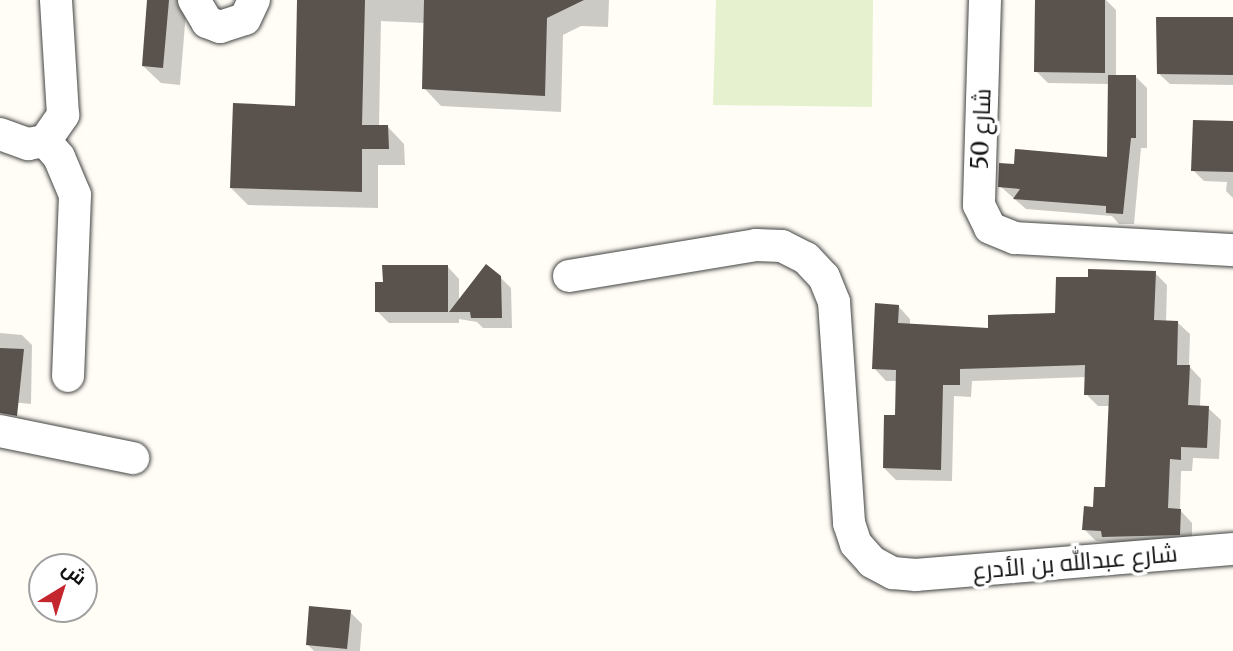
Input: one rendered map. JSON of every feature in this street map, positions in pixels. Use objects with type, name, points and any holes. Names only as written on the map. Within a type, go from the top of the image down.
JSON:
[{"type":"street","points":[[0,135],[28,144],[45,141],[63,116],[56,0]]},
{"type":"street","points":[[194,0],[198,12],[220,27],[245,19],[254,0]]},
{"type":"street","name":"شارع 50","points":[[985,0],[979,205],[990,228],[1015,238],[1233,250]]},
{"type":"street","points":[[45,141],[69,175],[75,195],[68,376]]},
{"type":"street","name":"شارع عبدالله بن الأدرع","points":[[569,276],[756,245],[782,246],[806,258],[824,277],[834,302],[849,523],[856,544],[872,562],[893,573],[916,575],[1233,549]]},
{"type":"street","points":[[1233,250],[1233,268]]},
{"type":"street","points":[[0,431],[133,458]]},
{"type":"green space","points":[[716,0],[873,0],[872,107],[713,105]]},
{"type":"building","points":[[147,0],[169,0],[163,68],[142,66]]},
{"type":"building","points":[[297,0],[365,0],[362,125],[388,125],[389,149],[362,149],[362,192],[230,188],[233,103],[295,106]]},
{"type":"building","points":[[424,0],[584,0],[547,18],[545,96],[422,89]]},
{"type":"building","points":[[1035,0],[1105,0],[1105,73],[1034,72]]},
{"type":"building","points":[[1156,17],[1233,17],[1233,75],[1157,74]]},
{"type":"building","points":[[1108,75],[1136,75],[1136,138],[1131,138],[1123,214],[1106,213],[1106,206],[1013,199],[1020,189],[998,187],[999,163],[1014,164],[1015,149],[1107,157]]},
{"type":"building","points":[[1193,120],[1233,121],[1233,172],[1191,171]]},
{"type":"building","points":[[486,264],[501,276],[502,318],[471,318],[470,312],[449,312]]},
{"type":"building","points":[[382,265],[448,265],[448,312],[375,312],[375,282],[383,282]]},
{"type":"building","points":[[1088,269],[1156,271],[1154,320],[1178,321],[1177,365],[1190,365],[1188,405],[1209,406],[1207,448],[1181,447],[1181,460],[1170,459],[1168,508],[1181,509],[1180,535],[1102,537],[1101,531],[1082,530],[1084,506],[1093,507],[1094,487],[1105,487],[1109,395],[1084,395],[1085,365],[960,369],[960,385],[943,385],[941,470],[883,468],[884,415],[895,415],[896,370],[872,369],[875,303],[899,305],[898,323],[988,328],[988,315],[1055,313],[1056,277],[1088,277]]},
{"type":"building","points":[[0,348],[24,349],[17,416],[0,413]]},
{"type":"building","points":[[309,606],[351,610],[347,649],[306,645]]}]
